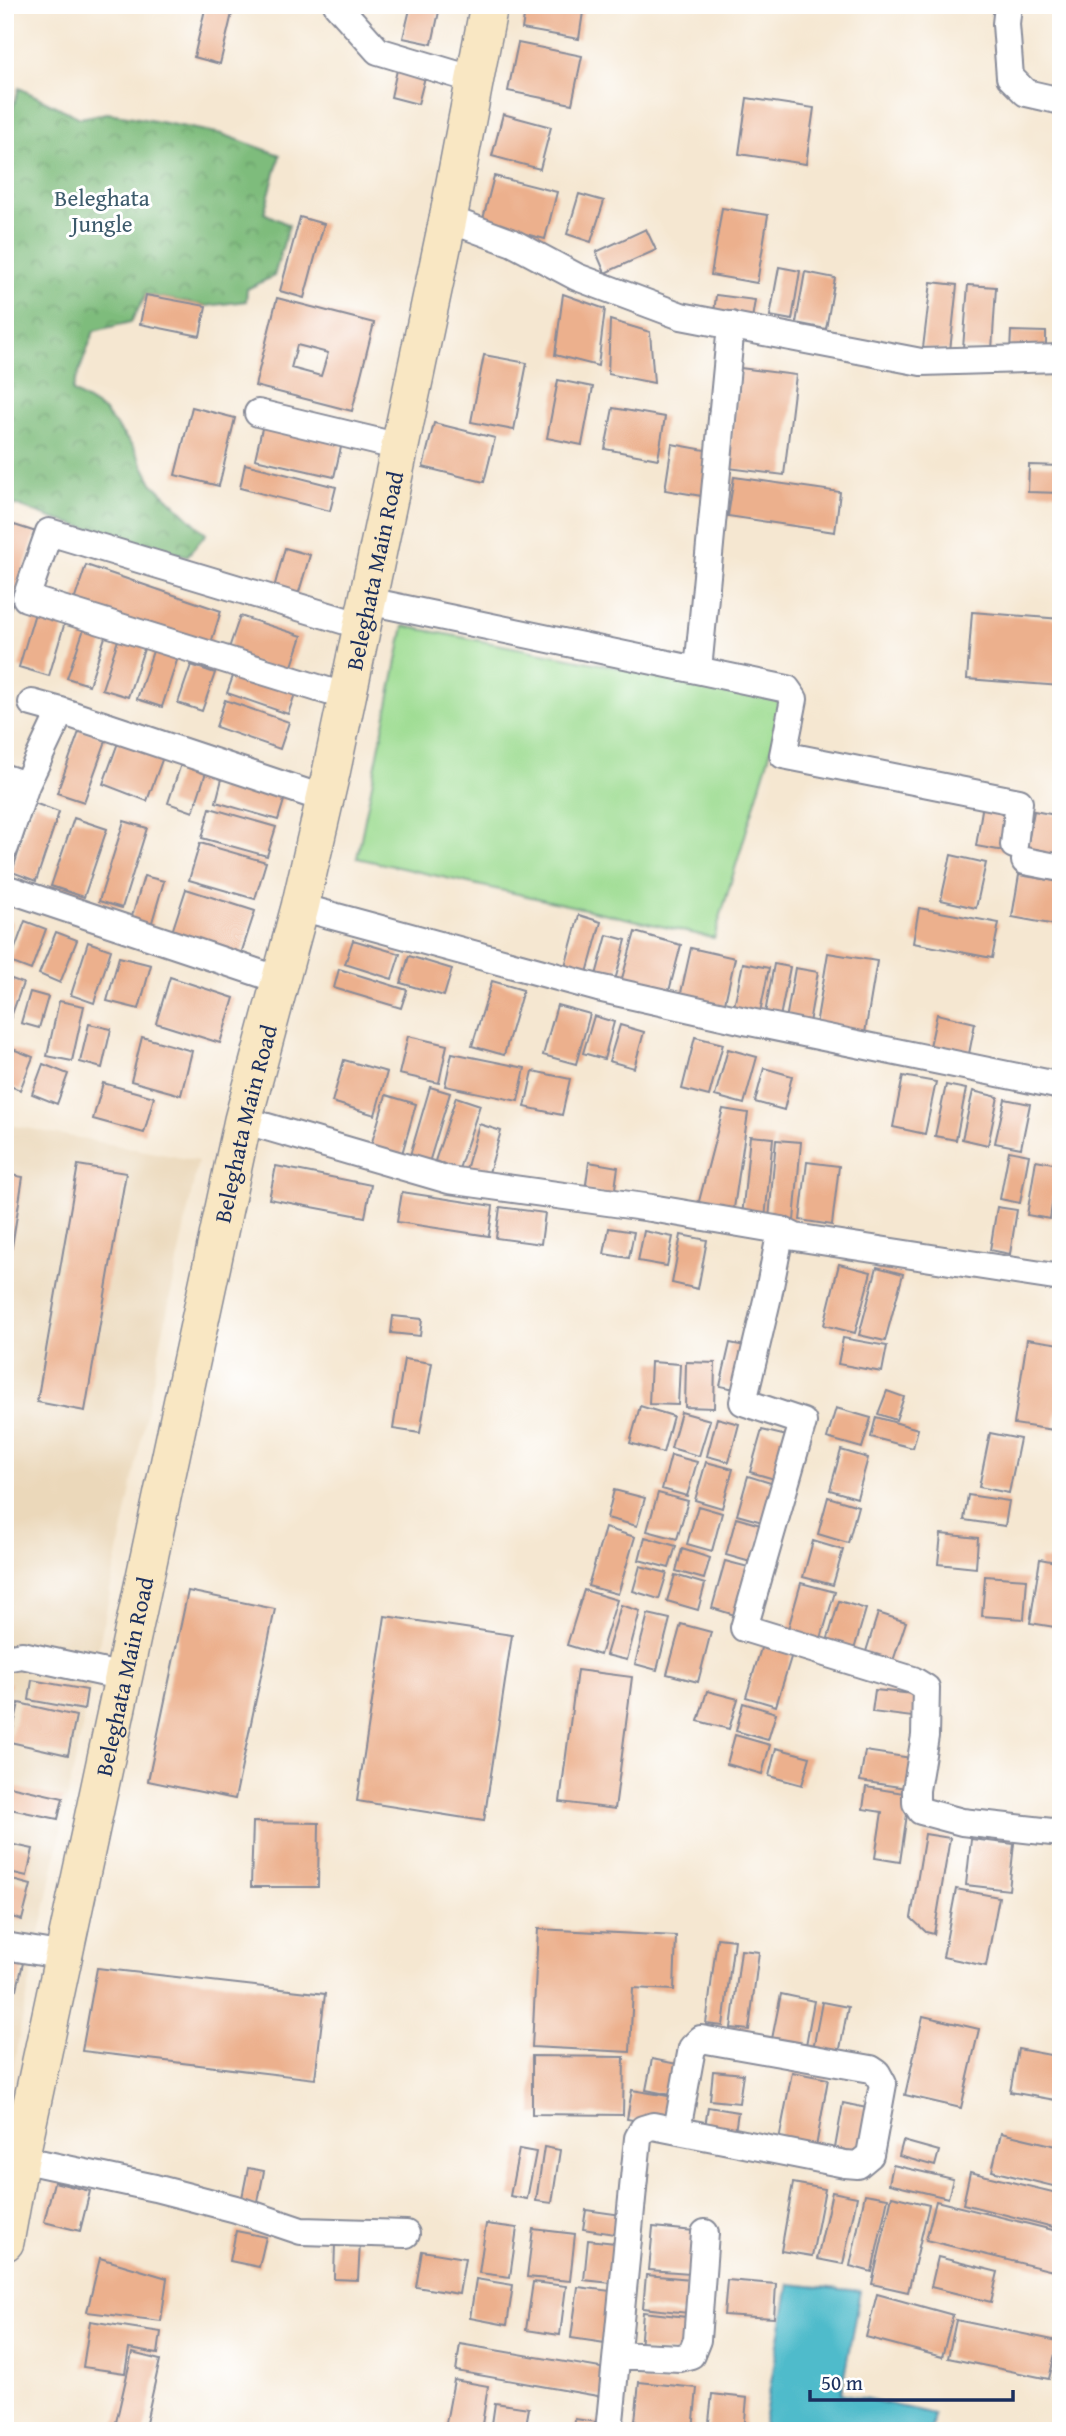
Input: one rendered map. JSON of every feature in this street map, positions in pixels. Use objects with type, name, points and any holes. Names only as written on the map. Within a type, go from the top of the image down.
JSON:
[{"type":"main road","name":"Beleghata Main Road","points":[[5,2242],[20,2159],[243,1120],[326,799],[448,219],[489,5]]},
{"type":"street","points":[[337,5],[379,51],[475,80]]},
{"type":"street","points":[[1007,5],[1010,77],[1026,93],[1061,101]]},
{"type":"street","points":[[448,219],[513,243],[577,277],[681,316],[921,362],[1061,358]]},
{"type":"street","points":[[698,670],[731,326]]},
{"type":"street","points":[[258,413],[400,447]]},
{"type":"street","points":[[347,697],[26,598],[50,532],[365,613],[698,670],[787,689],[794,699],[783,755],[1019,802],[1020,853],[1061,868]]},
{"type":"street","points":[[32,703],[326,799]]},
{"type":"street","points":[[5,847],[15,781],[61,711]]},
{"type":"street","points":[[5,888],[280,980]]},
{"type":"street","points":[[300,907],[598,988],[1061,1086]]},
{"type":"street","points":[[243,1120],[449,1180],[651,1208],[781,1230],[795,1237],[1061,1278]]},
{"type":"street","points":[[781,1230],[743,1402],[803,1422],[744,1628],[913,1680],[926,1688],[925,1735],[916,1803],[921,1811],[962,1822],[1061,1833]]},
{"type":"street","points":[[5,1658],[22,1655],[124,1677]]},
{"type":"street","points":[[5,1946],[65,1956]]},
{"type":"street","points":[[609,2431],[638,2137],[643,2129],[653,2126],[677,2130],[859,2165],[870,2155],[883,2084],[877,2073],[871,2070],[701,2039],[692,2048],[677,2130]]},
{"type":"street","points":[[20,2159],[167,2191],[236,2209],[301,2231],[406,2234]]},
{"type":"street","points":[[617,2355],[680,2358],[691,2355],[697,2340],[705,2233]]},
{"type":"shaded area","points":[[5,1124],[198,1161],[5,2105]]},
{"type":"green space","name":"Beleghata Jungle","points":[[19,88],[80,118],[107,113],[128,116],[222,134],[280,155],[264,213],[289,225],[274,276],[247,289],[246,301],[206,306],[146,295],[131,322],[94,331],[72,391],[104,411],[134,448],[152,483],[206,534],[187,556],[54,519],[5,501],[5,133]]},
{"type":"green space","points":[[404,626],[786,700],[714,938],[357,858]]},
{"type":"water","points":[[789,2284],[860,2291],[841,2393],[934,2414],[931,2431],[762,2431]]},
{"type":"building","points":[[206,5],[234,5],[220,64],[194,57]]},
{"type":"building","points":[[411,5],[440,7],[432,44],[403,38]]},
{"type":"building","points":[[526,5],[583,12],[579,39],[522,29]]},
{"type":"building","points":[[518,43],[582,56],[572,104],[508,91]]},
{"type":"building","points":[[397,70],[425,77],[418,104],[391,97]]},
{"type":"building","points":[[747,98],[814,108],[806,164],[739,154]]},
{"type":"building","points":[[503,114],[551,127],[540,169],[492,156]]},
{"type":"building","points":[[494,176],[557,192],[545,239],[482,223]]},
{"type":"building","points":[[579,194],[604,201],[591,242],[567,234]]},
{"type":"building","points":[[722,208],[768,215],[757,283],[711,275]]},
{"type":"building","points":[[300,217],[324,224],[304,298],[280,291]]},
{"type":"building","points":[[646,229],[656,250],[605,273],[596,252]]},
{"type":"building","points":[[779,267],[800,271],[792,320],[770,316]]},
{"type":"building","points":[[805,272],[835,278],[826,329],[796,323]]},
{"type":"building","points":[[931,282],[957,285],[950,351],[923,348]]},
{"type":"building","points":[[968,285],[996,287],[992,350],[963,348]]},
{"type":"building","points":[[563,294],[605,309],[598,366],[555,355]]},
{"type":"building","points":[[146,295],[206,306],[200,336],[140,324]]},
{"type":"building","points":[[716,295],[755,300],[752,319],[714,314]]},
{"type":"building","points":[[277,298],[374,323],[352,411],[255,386]],"holes":[[[297,345],[328,353],[321,376],[291,368]]]},
{"type":"building","points":[[610,320],[650,332],[654,383],[608,374]]},
{"type":"building","points":[[1011,331],[1046,332],[1046,353],[1010,352]]},
{"type":"building","points":[[484,355],[527,363],[514,430],[471,422]]},
{"type":"building","points":[[740,368],[796,375],[784,475],[728,468]]},
{"type":"building","points":[[558,380],[593,387],[582,445],[547,438]]},
{"type":"building","points":[[192,407],[235,418],[219,486],[175,475]]},
{"type":"building","points":[[613,408],[665,417],[658,459],[605,449]]},
{"type":"building","points":[[434,423],[495,438],[484,482],[423,467]]},
{"type":"building","points":[[263,424],[342,443],[334,477],[255,459]]},
{"type":"building","points":[[672,444],[716,452],[708,497],[665,490]]},
{"type":"building","points":[[245,464],[336,487],[330,511],[240,488]]},
{"type":"building","points":[[1029,465],[1061,466],[1061,493],[1028,492]]},
{"type":"building","points":[[734,477],[840,492],[835,532],[728,516]]},
{"type":"building","points":[[5,522],[36,532],[9,613],[5,612]]},
{"type":"building","points":[[285,548],[310,555],[296,602],[272,595]]},
{"type":"building","points":[[86,565],[221,611],[208,653],[72,607]]},
{"type":"building","points":[[972,612],[1061,619],[1061,686],[967,679]]},
{"type":"building","points":[[35,613],[65,622],[49,676],[19,667]]},
{"type":"building","points":[[240,616],[302,636],[289,675],[227,654]]},
{"type":"building","points":[[85,626],[106,634],[89,685],[67,678]]},
{"type":"building","points":[[120,634],[146,643],[128,697],[102,689]]},
{"type":"building","points":[[155,645],[179,654],[162,707],[137,699]]},
{"type":"building","points":[[191,665],[215,673],[202,711],[178,703]]},
{"type":"building","points":[[236,668],[297,688],[288,714],[227,693]]},
{"type":"building","points":[[225,700],[289,722],[280,749],[216,727]]},
{"type":"building","points":[[80,729],[107,738],[84,802],[57,793]]},
{"type":"building","points":[[119,740],[163,757],[147,801],[103,784]]},
{"type":"building","points":[[183,758],[208,766],[193,812],[168,803]]},
{"type":"building","points":[[223,775],[286,794],[278,820],[216,802]]},
{"type":"building","points":[[34,803],[59,812],[36,881],[12,872]]},
{"type":"building","points":[[983,804],[1012,809],[1004,851],[976,846]]},
{"type":"building","points":[[210,808],[276,827],[267,856],[202,838]]},
{"type":"building","points":[[1034,811],[1061,816],[1061,859],[1026,853]]},
{"type":"building","points":[[74,818],[107,829],[84,897],[51,886]]},
{"type":"building","points":[[124,821],[147,828],[122,908],[99,901]]},
{"type":"building","points":[[200,843],[266,862],[255,899],[189,880]]},
{"type":"building","points":[[951,855],[986,863],[976,908],[941,900]]},
{"type":"building","points":[[1019,875],[1061,882],[1061,926],[1012,917]]},
{"type":"building","points":[[144,876],[164,881],[150,929],[130,923]]},
{"type":"building","points":[[186,889],[255,911],[240,957],[171,935]]},
{"type":"building","points":[[919,908],[999,923],[992,958],[913,943]]},
{"type":"building","points":[[579,915],[601,922],[587,973],[565,967]]},
{"type":"building","points":[[5,919],[12,922],[6,942],[5,942]]},
{"type":"building","points":[[25,921],[46,929],[31,970],[10,962]]},
{"type":"building","points":[[56,932],[77,940],[60,983],[39,974]]},
{"type":"building","points":[[635,932],[681,945],[668,995],[621,982]]},
{"type":"building","points":[[607,935],[626,940],[614,984],[595,979]]},
{"type":"building","points":[[353,940],[400,954],[392,979],[345,964]]},
{"type":"building","points":[[88,942],[111,950],[94,1003],[71,995]]},
{"type":"building","points":[[691,948],[735,958],[724,1007],[680,997]]},
{"type":"building","points":[[828,953],[877,961],[865,1033],[816,1025]]},
{"type":"building","points":[[409,956],[452,969],[444,996],[401,983]]},
{"type":"building","points":[[119,957],[151,965],[139,1009],[107,1001]]},
{"type":"building","points":[[743,963],[769,968],[759,1017],[733,1011]]},
{"type":"building","points":[[774,964],[790,967],[779,1022],[764,1019]]},
{"type":"building","points":[[795,968],[818,972],[809,1023],[786,1020]]},
{"type":"building","points":[[339,969],[407,990],[401,1008],[334,988]]},
{"type":"building","points":[[6,977],[23,983],[6,1031],[5,980]]},
{"type":"building","points":[[170,977],[234,998],[220,1043],[156,1023]]},
{"type":"building","points":[[492,981],[523,990],[504,1055],[472,1046]]},
{"type":"building","points":[[30,992],[48,997],[39,1028],[21,1023]]},
{"type":"building","points":[[59,1001],[84,1006],[72,1061],[47,1056]]},
{"type":"building","points":[[557,1005],[590,1014],[576,1064],[543,1055]]},
{"type":"building","points":[[937,1014],[975,1023],[968,1059],[929,1051]]},
{"type":"building","points":[[594,1016],[614,1022],[604,1059],[583,1053]]},
{"type":"building","points":[[89,1024],[111,1029],[102,1068],[80,1062]]},
{"type":"building","points":[[620,1025],[644,1032],[634,1068],[609,1061]]},
{"type":"building","points":[[408,1036],[447,1045],[439,1083],[399,1074]]},
{"type":"building","points":[[142,1037],[192,1051],[181,1095],[131,1081]]},
{"type":"building","points":[[695,1037],[723,1044],[709,1096],[682,1089]]},
{"type":"building","points":[[5,1046],[33,1057],[20,1090],[5,1084]]},
{"type":"building","points":[[728,1049],[757,1057],[744,1104],[715,1096]]},
{"type":"building","points":[[452,1053],[525,1068],[518,1101],[445,1086]]},
{"type":"building","points":[[344,1060],[387,1072],[375,1115],[332,1102]]},
{"type":"building","points":[[43,1064],[68,1074],[57,1104],[32,1094]]},
{"type":"building","points":[[764,1068],[792,1076],[784,1110],[755,1102]]},
{"type":"building","points":[[533,1071],[570,1079],[562,1115],[525,1107]]},
{"type":"building","points":[[903,1076],[936,1082],[925,1134],[893,1127]]},
{"type":"building","points":[[103,1083],[154,1097],[144,1133],[93,1119]]},
{"type":"building","points":[[946,1085],[966,1089],[956,1140],[935,1136]]},
{"type":"building","points":[[430,1087],[450,1093],[428,1166],[409,1159]]},
{"type":"building","points":[[973,1091],[998,1097],[988,1145],[962,1139]]},
{"type":"building","points":[[386,1095],[416,1104],[400,1161],[369,1152]]},
{"type":"building","points":[[456,1097],[480,1105],[459,1169],[435,1161]]},
{"type":"building","points":[[1005,1099],[1030,1104],[1021,1148],[995,1143]]},
{"type":"building","points":[[723,1109],[748,1113],[733,1215],[697,1209]]},
{"type":"building","points":[[479,1124],[501,1131],[488,1176],[466,1170]]},
{"type":"building","points":[[750,1136],[773,1138],[765,1219],[742,1217]]},
{"type":"building","points":[[776,1140],[801,1142],[794,1221],[769,1219]]},
{"type":"building","points":[[1009,1151],[1029,1155],[1020,1203],[1000,1199]]},
{"type":"building","points":[[1036,1160],[1058,1164],[1050,1219],[1027,1215]]},
{"type":"building","points":[[589,1162],[618,1167],[614,1196],[585,1191]]},
{"type":"building","points":[[807,1162],[839,1166],[832,1225],[800,1220]]},
{"type":"building","points":[[78,1165],[126,1173],[85,1411],[37,1402]]},
{"type":"building","points":[[276,1166],[371,1185],[365,1217],[269,1199]]},
{"type":"building","points":[[5,1174],[23,1177],[11,1253],[5,1252]]},
{"type":"building","points":[[402,1192],[493,1206],[489,1236],[397,1222]]},
{"type":"building","points":[[500,1207],[545,1213],[541,1244],[496,1238]]},
{"type":"building","points":[[997,1207],[1017,1210],[1010,1254],[990,1250]]},
{"type":"building","points":[[609,1228],[634,1232],[629,1258],[604,1254]]},
{"type":"building","points":[[644,1231],[673,1237],[667,1266],[638,1261]]},
{"type":"building","points":[[681,1235],[707,1240],[698,1289],[672,1283]]},
{"type":"building","points":[[839,1264],[871,1272],[855,1333],[824,1325]]},
{"type":"building","points":[[877,1267],[903,1274],[885,1341],[859,1335]]},
{"type":"building","points":[[393,1316],[422,1319],[420,1336],[391,1333]]},
{"type":"building","points":[[843,1338],[887,1346],[882,1372],[838,1364]]},
{"type":"building","points":[[1027,1339],[1061,1344],[1061,1386],[1054,1430],[1014,1424]]},
{"type":"building","points":[[730,1343],[750,1347],[740,1390],[720,1386]]},
{"type":"building","points":[[404,1359],[432,1363],[420,1433],[393,1429]]},
{"type":"building","points":[[651,1362],[680,1364],[678,1405],[649,1404]]},
{"type":"building","points":[[686,1362],[715,1363],[714,1408],[685,1407]]},
{"type":"building","points":[[887,1391],[904,1397],[896,1420],[878,1414]]},
{"type":"building","points":[[640,1406],[673,1416],[663,1453],[630,1443]]},
{"type":"building","points":[[836,1408],[871,1418],[862,1448],[827,1438]]},
{"type":"building","points":[[681,1412],[710,1420],[699,1456],[671,1448]]},
{"type":"building","points":[[876,1417],[918,1429],[913,1448],[871,1437]]},
{"type":"building","points":[[717,1418],[739,1424],[729,1462],[707,1456]]},
{"type":"building","points":[[762,1430],[791,1437],[778,1480],[750,1472]]},
{"type":"building","points":[[990,1433],[1020,1439],[1009,1493],[979,1487]]},
{"type":"building","points":[[841,1450],[868,1458],[857,1498],[830,1490]]},
{"type":"building","points":[[671,1455],[697,1462],[687,1496],[662,1489]]},
{"type":"building","points":[[706,1462],[733,1469],[722,1508],[695,1500]]},
{"type":"building","points":[[748,1476],[777,1485],[766,1523],[737,1515]]},
{"type":"building","points":[[614,1490],[645,1498],[637,1526],[607,1518]]},
{"type":"building","points":[[658,1493],[688,1501],[677,1539],[647,1531]]},
{"type":"building","points":[[968,1495],[1009,1501],[1005,1526],[964,1520]]},
{"type":"building","points":[[828,1497],[858,1506],[848,1543],[818,1534]]},
{"type":"building","points":[[698,1506],[722,1513],[712,1551],[687,1544]]},
{"type":"building","points":[[736,1518],[764,1526],[754,1563],[726,1555]]},
{"type":"building","points":[[605,1528],[635,1537],[618,1594],[588,1586]]},
{"type":"building","points":[[941,1534],[978,1538],[976,1568],[938,1564]]},
{"type":"building","points":[[645,1537],[676,1546],[669,1568],[639,1560]]},
{"type":"building","points":[[813,1541],[843,1550],[833,1585],[803,1577]]},
{"type":"building","points":[[682,1549],[710,1558],[704,1579],[676,1571]]},
{"type":"building","points":[[1040,1559],[1061,1563],[1061,1628],[1030,1623]]},
{"type":"building","points":[[725,1561],[752,1568],[738,1616],[712,1608]]},
{"type":"building","points":[[640,1566],[667,1573],[659,1599],[633,1591]]},
{"type":"building","points":[[675,1575],[705,1584],[698,1610],[667,1601]]},
{"type":"building","points":[[985,1576],[1027,1579],[1024,1619],[982,1616]]},
{"type":"building","points":[[801,1583],[835,1592],[819,1645],[786,1636]]},
{"type":"building","points":[[584,1590],[617,1600],[600,1655],[567,1645]]},
{"type":"building","points":[[188,1591],[275,1609],[235,1799],[148,1781]]},
{"type":"building","points":[[839,1601],[866,1609],[853,1653],[826,1645]]},
{"type":"building","points":[[621,1605],[640,1611],[627,1660],[606,1655]]},
{"type":"building","points":[[878,1613],[906,1622],[890,1670],[863,1661]]},
{"type":"building","points":[[648,1614],[670,1619],[657,1670],[635,1664]]},
{"type":"building","points":[[385,1616],[512,1635],[484,1821],[357,1801]]},
{"type":"building","points":[[681,1624],[711,1632],[698,1682],[667,1674]]},
{"type":"building","points":[[762,1645],[792,1654],[776,1706],[746,1697]]},
{"type":"building","points":[[577,1670],[632,1677],[615,1809],[560,1802]]},
{"type":"building","points":[[32,1680],[87,1690],[84,1710],[29,1700]]},
{"type":"building","points":[[5,1682],[11,1683],[6,1704],[5,1704]]},
{"type":"building","points":[[875,1690],[923,1695],[920,1718],[872,1712]]},
{"type":"building","points":[[707,1691],[738,1699],[729,1729],[698,1721]]},
{"type":"building","points":[[19,1703],[76,1716],[68,1755],[10,1742]]},
{"type":"building","points":[[743,1703],[776,1713],[768,1740],[736,1731]]},
{"type":"building","points":[[735,1735],[770,1745],[762,1774],[727,1764]]},
{"type":"building","points":[[776,1748],[810,1757],[802,1785],[769,1776]]},
{"type":"building","points":[[865,1751],[918,1759],[913,1789],[860,1781]]},
{"type":"building","points":[[5,1785],[63,1798],[58,1819],[5,1808]]},
{"type":"building","points":[[866,1787],[910,1794],[900,1862],[875,1858],[882,1812],[863,1809]]},
{"type":"building","points":[[253,1822],[319,1823],[318,1887],[251,1887]]},
{"type":"building","points":[[925,1834],[950,1838],[934,1934],[926,1932],[911,1918]]},
{"type":"building","points":[[971,1839],[1014,1844],[1009,1890],[966,1885]]},
{"type":"building","points":[[5,1843],[33,1849],[27,1876],[5,1871]]},
{"type":"building","points":[[5,1878],[31,1885],[22,1920],[5,1915]]},
{"type":"building","points":[[956,1889],[999,1897],[986,1966],[943,1957]]},
{"type":"building","points":[[538,1929],[676,1936],[674,1990],[633,1988],[630,2052],[532,2047]]},
{"type":"building","points":[[717,1938],[734,1940],[723,2026],[706,2024]]},
{"type":"building","points":[[741,1950],[759,1952],[749,2030],[731,2028]]},
{"type":"building","points":[[5,1958],[23,1963],[17,1989],[5,1987]]},
{"type":"building","points":[[97,1968],[325,1994],[315,2079],[82,2051]]},
{"type":"building","points":[[781,1994],[814,2001],[804,2056],[770,2049]]},
{"type":"building","points":[[822,2002],[848,2007],[839,2054],[813,2049]]},
{"type":"building","points":[[923,2016],[979,2029],[961,2108],[905,2095]]},
{"type":"building","points":[[1018,2049],[1061,2057],[1061,2101],[1010,2092]]},
{"type":"building","points":[[532,2056],[624,2057],[623,2115],[532,2114]]},
{"type":"building","points":[[652,2059],[682,2065],[676,2096],[646,2090]]},
{"type":"building","points":[[713,2071],[743,2074],[739,2103],[710,2100]]},
{"type":"building","points":[[792,2072],[828,2079],[816,2147],[779,2140]]},
{"type":"building","points":[[632,2090],[674,2097],[670,2126],[627,2119]]},
{"type":"building","points":[[843,2103],[876,2110],[867,2154],[835,2148]]},
{"type":"building","points":[[708,2107],[738,2112],[734,2138],[704,2133]]},
{"type":"building","points":[[1001,2133],[1061,2147],[1061,2188],[992,2171]]},
{"type":"building","points":[[903,2141],[939,2151],[935,2166],[899,2156]]},
{"type":"building","points":[[544,2147],[560,2150],[552,2203],[536,2201]]},
{"type":"building","points":[[519,2149],[536,2152],[527,2199],[510,2196]]},
{"type":"building","points":[[893,2165],[953,2179],[948,2198],[889,2184]]},
{"type":"building","points":[[248,2168],[264,2171],[257,2207],[241,2203]]},
{"type":"building","points":[[970,2172],[1061,2194],[1061,2229],[963,2204]]},
{"type":"building","points":[[54,2182],[90,2191],[80,2231],[44,2222]]},
{"type":"building","points":[[793,2183],[825,2189],[812,2256],[781,2251]]},
{"type":"building","points":[[832,2192],[857,2197],[843,2264],[817,2259]]},
{"type":"building","points":[[865,2194],[888,2198],[872,2272],[850,2266]]},
{"type":"building","points":[[892,2196],[929,2205],[908,2292],[872,2284]]},
{"type":"building","points":[[936,2201],[1061,2232],[1061,2273],[926,2240]]},
{"type":"building","points":[[586,2210],[629,2216],[627,2236],[583,2229]]},
{"type":"building","points":[[486,2224],[517,2228],[510,2277],[479,2273]]},
{"type":"building","points":[[653,2227],[694,2231],[690,2273],[649,2270]]},
{"type":"building","points":[[533,2229],[575,2234],[570,2281],[527,2277]]},
{"type":"building","points":[[236,2231],[266,2237],[259,2267],[230,2261]]},
{"type":"building","points":[[588,2240],[624,2244],[620,2284],[584,2280]]},
{"type":"building","points":[[335,2242],[360,2243],[358,2280],[334,2279]]},
{"type":"building","points":[[422,2251],[465,2258],[459,2294],[416,2287]]},
{"type":"building","points":[[938,2257],[998,2272],[991,2302],[931,2287]]},
{"type":"building","points":[[100,2258],[167,2278],[161,2321],[87,2312]]},
{"type":"building","points":[[646,2275],[691,2279],[688,2313],[643,2308]]},
{"type":"building","points":[[476,2279],[513,2285],[507,2325],[470,2318]]},
{"type":"building","points":[[727,2280],[776,2284],[774,2318],[724,2315]]},
{"type":"building","points":[[533,2282],[566,2286],[560,2335],[526,2330]]},
{"type":"building","points":[[578,2287],[619,2292],[612,2344],[571,2338]]},
{"type":"building","points":[[877,2294],[953,2315],[942,2357],[866,2337]]},
{"type":"building","points":[[643,2312],[686,2317],[683,2353],[640,2349]]},
{"type":"building","points":[[956,2320],[1058,2341],[1049,2379],[948,2358]]},
{"type":"building","points":[[90,2321],[161,2332],[158,2354],[129,2349],[125,2373],[83,2367]]},
{"type":"building","points":[[460,2344],[612,2370],[609,2398],[456,2371]]},
{"type":"building","points":[[132,2353],[160,2360],[144,2431],[114,2431]]},
{"type":"building","points":[[454,2380],[488,2386],[481,2431],[445,2428]]},
{"type":"building","points":[[639,2382],[697,2388],[693,2431],[634,2431]]},
{"type":"building","points":[[712,2394],[747,2398],[744,2431],[708,2431]]},
{"type":"building","points":[[495,2403],[529,2408],[525,2431],[491,2431]]},
{"type":"building","points":[[575,2419],[605,2423],[604,2431],[574,2431]]}]
